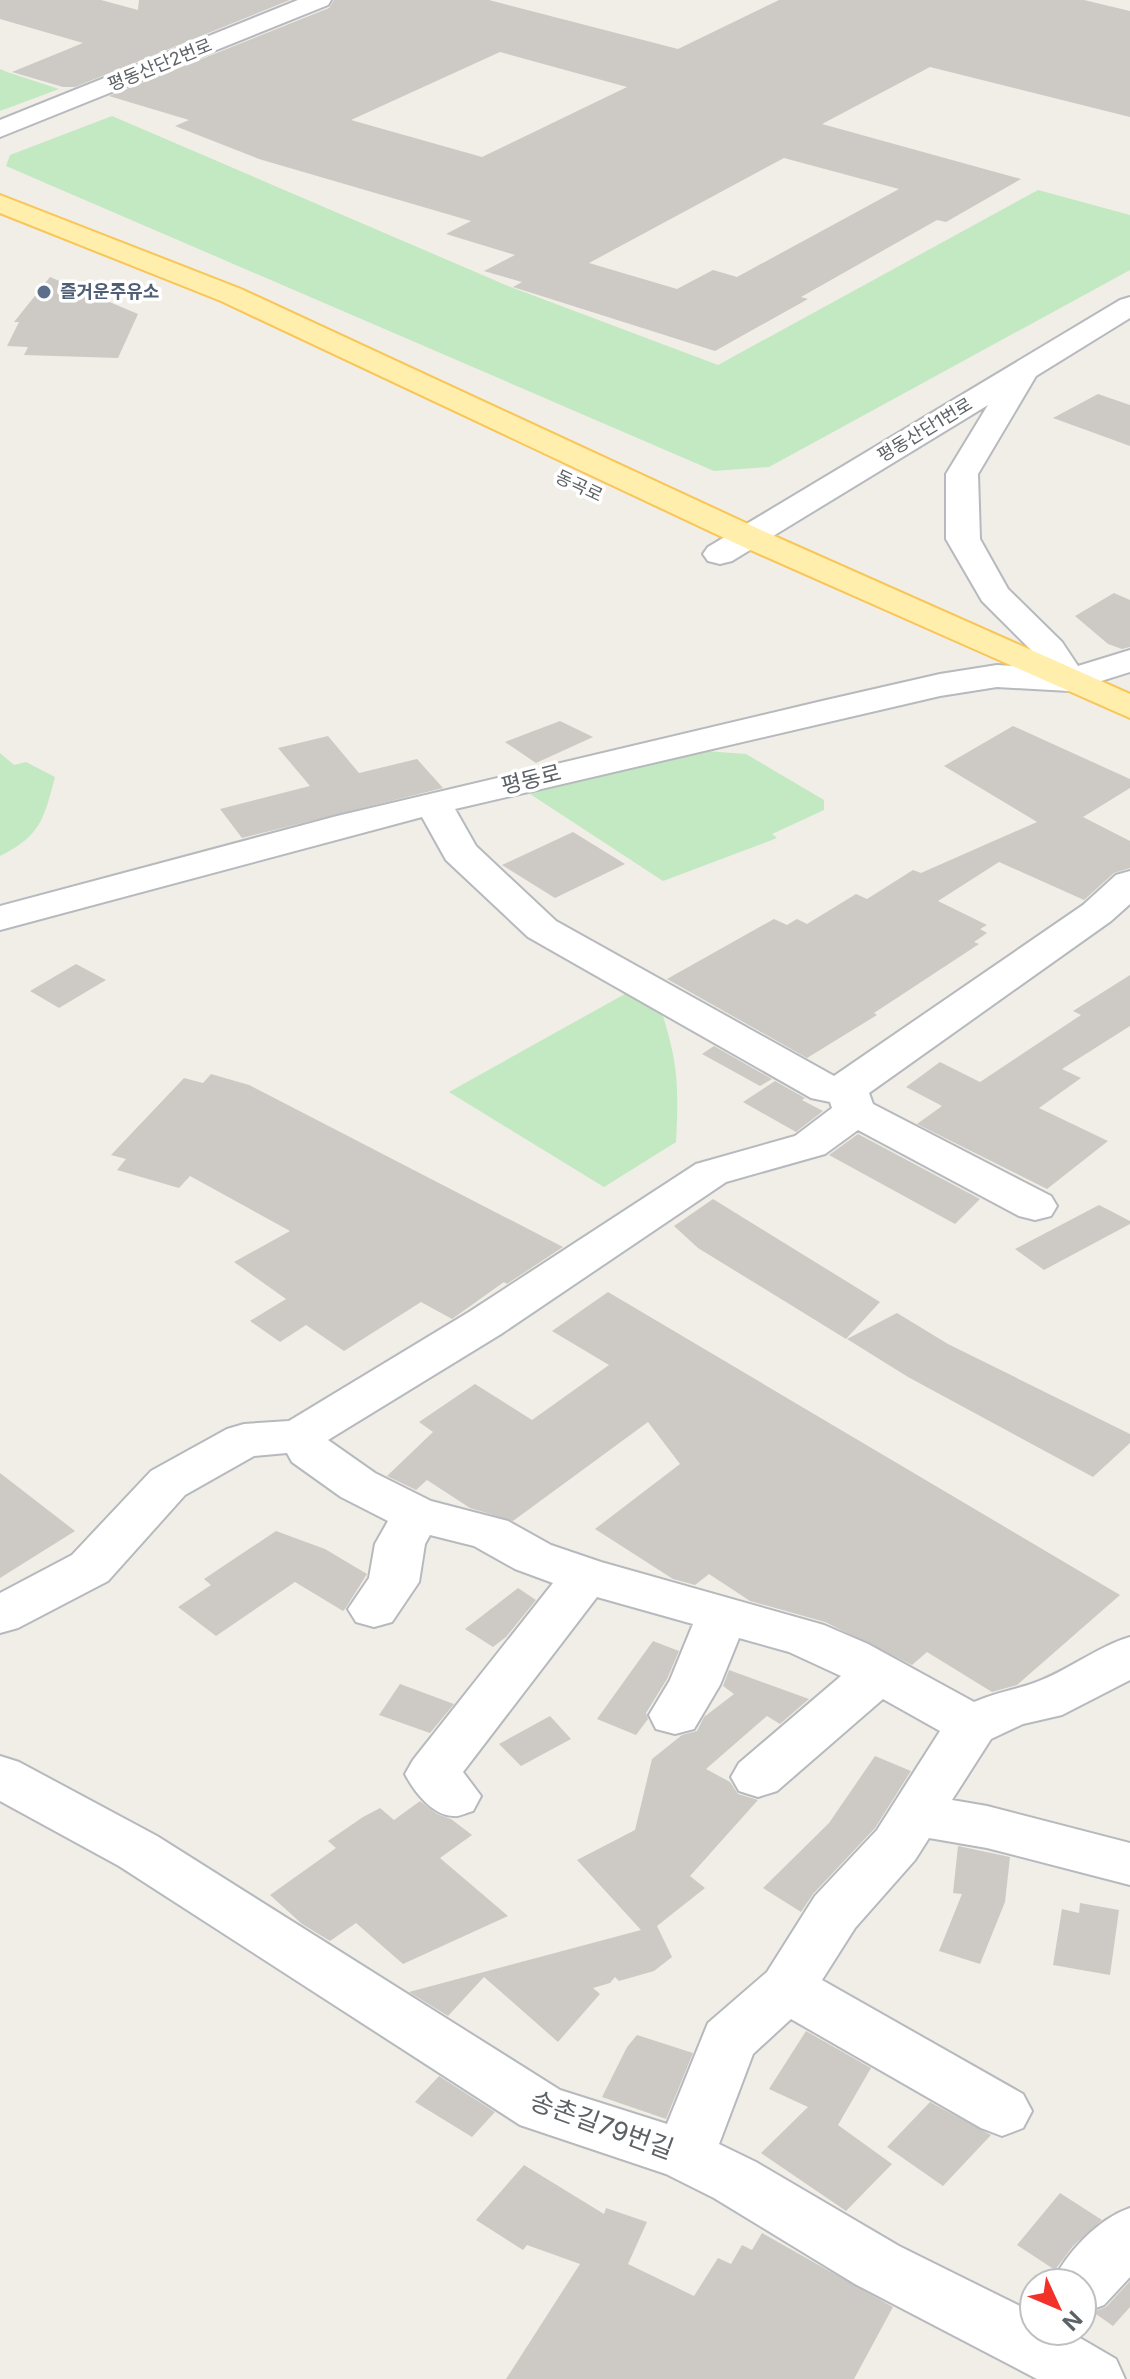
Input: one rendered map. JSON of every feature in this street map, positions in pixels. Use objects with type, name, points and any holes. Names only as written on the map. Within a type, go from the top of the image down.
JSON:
[{"type":"main road","name":"동곡로","points":[[0,203],[231,295],[749,537],[1130,707]]},
{"type":"main road","name":"동곡로","points":[[36,219],[186,299],[720,554],[1130,737]]},
{"type":"street","name":"평동산단2번로","points":[[0,129],[319,0]]},
{"type":"street","name":"평동산단1번로","points":[[720,554],[1130,306]]},
{"type":"street","points":[[1025,369],[962,474],[963,539],[994,594],[1050,649],[1069,680],[1130,661]]},
{"type":"street","name":"평동로","points":[[0,918],[158,872],[940,685],[997,676],[1069,680]]},
{"type":"street","points":[[433,804],[460,852],[542,929],[1035,1206]]},
{"type":"street","points":[[0,1615],[90,1568],[168,1483],[244,1440],[300,1436],[485,1323],[711,1173],[810,1145],[850,1100],[1097,913],[1130,883]]},
{"type":"street","points":[[300,1436],[309,1450],[358,1485],[416,1514],[490,1533],[533,1557],[586,1576],[806,1638],[879,1673],[972,1725]]},
{"type":"street","points":[[374,1609],[394,1582],[400,1544],[416,1514]]},
{"type":"street","points":[[454,1796],[432,1774],[586,1576]]},
{"type":"street","points":[[675,1715],[694,1685],[723,1615]]},
{"type":"street","points":[[685,2155],[729,2040],[787,1988],[835,1912],[896,1845],[972,1725],[1012,1707],[1043,1701],[1095,1677],[1130,1656]]},
{"type":"street","points":[[758,1777],[879,1673]]},
{"type":"street","name":"송촌길79번길","points":[[0,1776],[138,1851],[541,2108],[685,2155],[735,2180],[877,2265],[1018,2328]]},
{"type":"street","points":[[914,1815],[987,1827],[1130,1864]]},
{"type":"street","points":[[787,1988],[1002,2111]]},
{"type":"street","points":[[1098,2269],[1130,2234]]},
{"type":"street","name":"송촌길79번길","points":[[1052,2347],[1093,2379]]},
{"type":"green space","points":[[0,69],[7,72],[59,89],[0,111]]},
{"type":"green space","points":[[112,116],[508,286],[718,365],[1038,190],[1130,215],[1130,270],[769,467],[714,471],[6,166],[10,155]]},
{"type":"green space","points":[[691,750],[746,754],[824,800],[824,810],[772,834],[777,838],[663,881],[527,792]]},
{"type":"green space","points":[[0,753],[14,765],[26,762],[55,777],[44,815],[33,833],[0,856]]},
{"type":"green space","points":[[632,990],[660,1007],[666,1026],[676,1073],[676,1142],[604,1187],[449,1092]]},
{"type":"building","points":[[0,0],[101,0],[138,10],[139,0],[290,0],[75,87],[63,87],[12,72],[83,43],[0,19]]},
{"type":"building","points":[[334,0],[489,0],[678,49],[779,0],[1084,0],[1130,11],[1130,117],[930,67],[822,124],[1021,179],[946,222],[937,220],[801,297],[808,299],[715,351],[513,287],[522,282],[484,271],[515,255],[446,234],[471,221],[259,159],[175,126],[189,120],[109,96],[329,8]],"holes":[[[500,52],[627,87],[482,157],[351,120]],[[784,158],[899,189],[737,277],[713,270],[677,289],[589,263]]]},
{"type":"building","points":[[50,277],[138,314],[118,358],[24,355],[28,347],[7,346],[19,322],[14,322]]},
{"type":"building","points":[[1098,394],[1130,405],[1130,446],[1053,418]]},
{"type":"building","points":[[1114,593],[1130,600],[1130,647],[1122,649],[1108,644],[1075,616]]},
{"type":"building","points":[[560,721],[593,737],[536,763],[505,742]]},
{"type":"building","points":[[1013,726],[1130,779],[1130,788],[1083,817],[1130,841],[1130,868],[1114,873],[1084,900],[999,862],[938,901],[987,925],[980,929],[987,933],[974,942],[979,944],[874,1013],[877,1015],[807,1058],[667,979],[774,919],[787,925],[797,919],[807,924],[856,894],[867,899],[913,870],[921,873],[1037,822],[944,766]]},
{"type":"building","points":[[328,736],[359,773],[417,759],[443,788],[242,838],[220,809],[310,786],[278,748]]},
{"type":"building","points":[[573,832],[625,864],[555,898],[502,865]]},
{"type":"building","points":[[76,964],[106,980],[59,1008],[30,991]]},
{"type":"building","points":[[1130,975],[1130,1026],[1062,1069],[1081,1078],[1039,1108],[1108,1141],[1047,1189],[917,1124],[942,1106],[906,1087],[940,1062],[980,1082],[1081,1015],[1073,1011]]},
{"type":"building","points":[[714,1046],[772,1079],[760,1086],[702,1054]]},
{"type":"building","points":[[211,1074],[249,1085],[563,1247],[507,1284],[504,1282],[452,1319],[421,1302],[344,1351],[306,1325],[280,1342],[250,1321],[286,1299],[234,1262],[290,1231],[190,1176],[179,1188],[117,1170],[126,1159],[111,1155],[184,1078],[203,1083]]},
{"type":"building","points":[[775,1081],[823,1111],[796,1132],[743,1102]]},
{"type":"building","points":[[858,1134],[980,1199],[955,1224],[829,1155]]},
{"type":"building","points":[[713,1199],[880,1302],[846,1339],[698,1248],[674,1226]]},
{"type":"building","points":[[1099,1205],[1130,1221],[1130,1224],[1044,1270],[1015,1249]]},
{"type":"building","points":[[608,1292],[1120,1595],[1017,1685],[992,1692],[927,1652],[912,1665],[825,1622],[750,1601],[709,1574],[695,1585],[673,1579],[595,1529],[680,1464],[648,1422],[513,1521],[470,1508],[427,1480],[416,1490],[387,1476],[433,1432],[419,1422],[475,1384],[532,1420],[609,1365],[552,1331]]},
{"type":"building","points":[[897,1313],[948,1344],[1130,1434],[1130,1443],[1093,1477],[908,1377],[847,1339]]},
{"type":"building","points":[[0,1473],[75,1531],[0,1578]]},
{"type":"building","points":[[276,1531],[325,1549],[367,1574],[343,1611],[295,1582],[216,1636],[178,1607],[211,1585],[204,1579]]},
{"type":"building","points":[[518,1588],[536,1600],[506,1637],[493,1647],[465,1629]]},
{"type":"building","points":[[653,1641],[679,1651],[667,1679],[646,1713],[648,1719],[636,1735],[597,1719]]},
{"type":"building","points":[[729,1670],[809,1699],[780,1724],[767,1716],[706,1769],[730,1782],[738,1794],[758,1800],[690,1876],[705,1888],[657,1926],[672,1957],[654,1971],[619,1981],[615,1977],[610,1983],[593,1988],[600,1994],[558,2042],[484,1977],[448,2016],[409,1992],[641,1930],[577,1860],[635,1830],[652,1759],[682,1735],[697,1731],[704,1717],[734,1694],[723,1686]]},
{"type":"building","points":[[400,1684],[454,1704],[430,1733],[379,1715]]},
{"type":"building","points":[[550,1716],[571,1739],[521,1766],[499,1744]]},
{"type":"building","points":[[875,1756],[911,1771],[875,1828],[813,1894],[801,1912],[763,1888],[829,1823]]},
{"type":"building","points":[[420,1801],[472,1835],[440,1858],[508,1916],[403,1964],[356,1923],[330,1941],[302,1924],[270,1895],[336,1848],[328,1841],[363,1817],[380,1808],[394,1820]]},
{"type":"building","points":[[958,1846],[1010,1857],[1005,1902],[980,1964],[939,1951],[962,1894],[953,1893]]},
{"type":"building","points":[[1080,1903],[1119,1910],[1110,1975],[1053,1965],[1062,1909],[1079,1913]]},
{"type":"building","points":[[806,2031],[871,2068],[838,2125],[892,2164],[846,2211],[761,2153],[808,2107],[769,2089]]},
{"type":"building","points":[[637,2035],[693,2053],[666,2119],[602,2097],[627,2047]]},
{"type":"building","points":[[439,2076],[495,2112],[472,2137],[415,2102]]},
{"type":"building","points":[[930,2102],[991,2135],[943,2186],[887,2147]]},
{"type":"building","points":[[524,2165],[604,2214],[606,2208],[647,2222],[628,2264],[694,2296],[718,2258],[731,2264],[742,2245],[752,2250],[762,2233],[893,2307],[854,2379],[506,2379],[580,2264],[527,2245],[523,2250],[476,2220]]},
{"type":"building","points":[[1060,2193],[1102,2220],[1073,2246],[1057,2267],[1050,2267],[1017,2245]]},
{"type":"building","points":[[1130,2281],[1130,2307],[1113,2326],[1098,2316],[1098,2310],[1106,2307]]},
{"type":"place","name":"즐거운주유소","points":[[44,292]]}]
